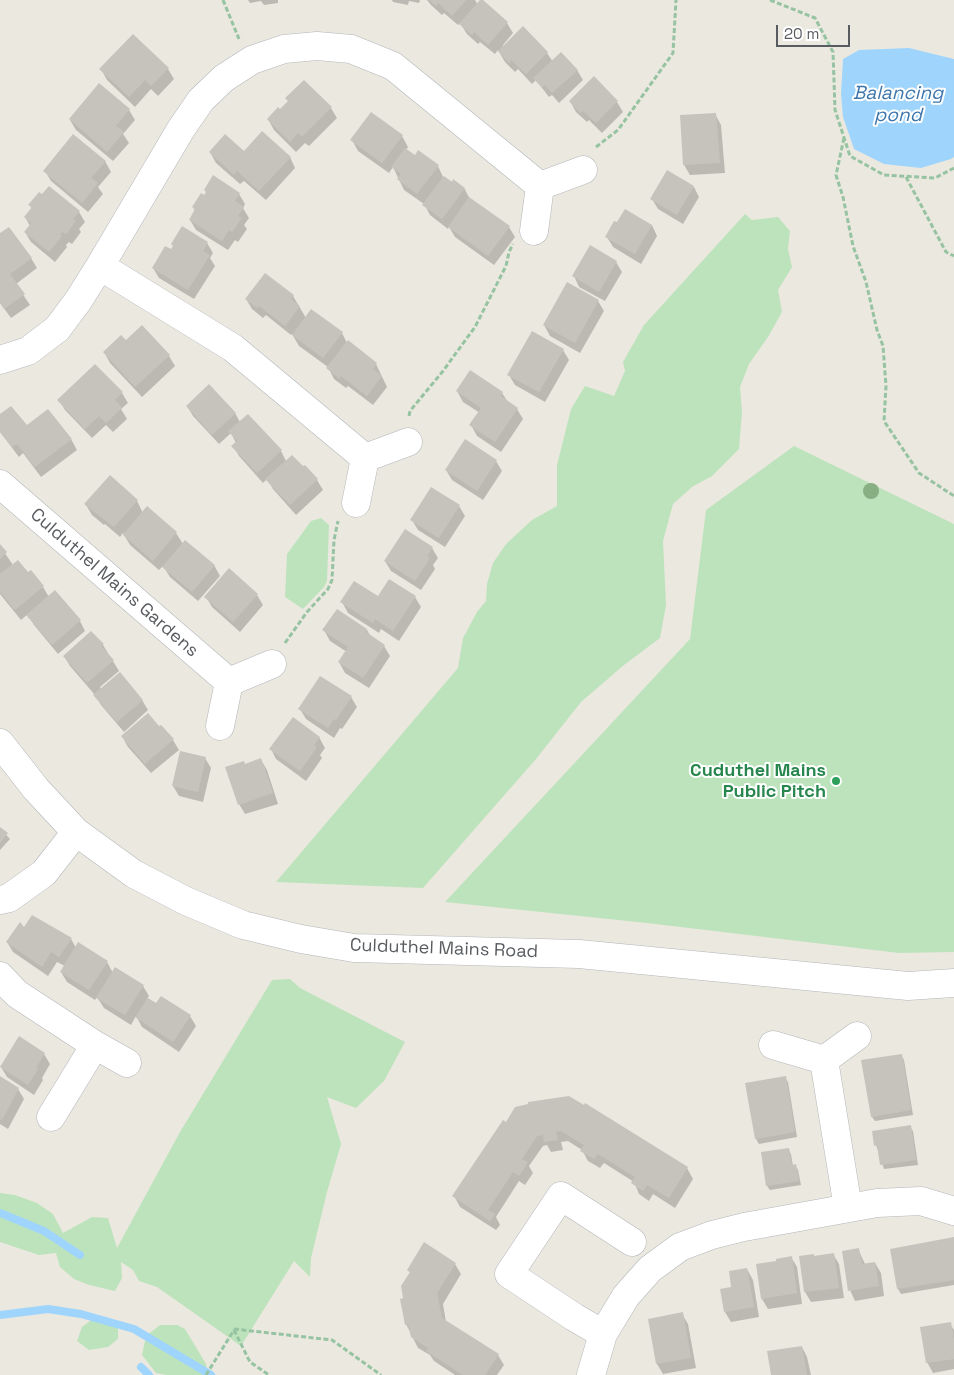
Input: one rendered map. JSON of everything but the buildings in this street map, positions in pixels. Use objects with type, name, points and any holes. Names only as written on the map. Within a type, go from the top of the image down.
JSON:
[{"type":"street","points":[[0,360],[28,351],[57,329],[78,301],[201,100],[224,78],[252,60],[284,49],[317,46],[351,49],[393,66],[540,186]]},
{"type":"street","points":[[540,186],[583,170]]},
{"type":"street","points":[[534,231],[540,186]]},
{"type":"street","points":[[100,266],[233,348],[366,458]]},
{"type":"street","points":[[366,458],[408,442]]},
{"type":"street","points":[[356,503],[366,458]]},
{"type":"street","name":"Culduthel Mains Gardens","points":[[0,484],[229,682]]},
{"type":"street","points":[[220,726],[229,682],[272,664]]},
{"type":"street","name":"Culduthel Mains Road","points":[[0,743],[36,789],[76,832],[134,874],[186,901],[243,925],[301,939],[354,948],[578,954],[908,986],[954,983]]},
{"type":"street","points":[[0,900],[10,898],[44,873],[76,832]]},
{"type":"street","points":[[0,976],[17,994],[95,1045],[127,1062]]},
{"type":"street","points":[[824,1060],[858,1036]]},
{"type":"street","points":[[51,1117],[95,1045]]},
{"type":"street","points":[[773,1045],[824,1060]]},
{"type":"street","points":[[824,1060],[848,1208]]},
{"type":"street","points":[[603,1334],[509,1274],[561,1196],[632,1242]]},
{"type":"street","points":[[592,1375],[603,1334],[626,1296],[650,1269],[680,1247],[712,1235],[744,1227],[877,1202],[920,1201],[954,1211]]},
{"type":"path","points":[[223,0],[241,43]]},
{"type":"path","points":[[583,170],[584,157],[618,130],[674,53],[676,0]]},
{"type":"path","points":[[770,0],[815,18],[829,43],[833,52],[835,110],[850,156],[884,175],[934,178],[954,168]]},
{"type":"path","points":[[844,138],[836,175],[843,197],[853,246],[866,282],[876,330],[883,346],[886,386],[884,421],[919,473],[954,496]]},
{"type":"path","points":[[906,176],[946,252],[954,256]]},
{"type":"path","points":[[408,442],[407,424],[410,411],[443,371],[475,327],[506,266],[509,252],[517,236],[534,231]]},
{"type":"path","points":[[272,664],[293,630],[328,590],[332,580],[334,540],[341,507],[356,503]]},
{"type":"path","points":[[206,1375],[234,1329]]},
{"type":"path","points":[[234,1329],[250,1362],[269,1375]]},
{"type":"path","points":[[234,1329],[332,1340],[381,1375]]},
{"type":"green space","points":[[745,214],[752,220],[778,217],[790,231],[788,249],[792,267],[778,290],[782,312],[768,337],[749,364],[740,387],[742,412],[739,449],[712,476],[692,487],[673,504],[663,541],[666,605],[660,638],[624,665],[581,702],[536,759],[423,888],[276,882],[458,668],[463,638],[477,612],[486,601],[487,584],[493,563],[506,544],[532,520],[557,506],[557,465],[571,409],[585,386],[614,396],[625,371],[623,362],[644,325]]},
{"type":"green space","points":[[794,446],[954,524],[954,952],[899,953],[647,923],[445,902],[690,639],[706,510]]},
{"type":"green space","points":[[321,518],[329,525],[327,581],[324,587],[303,609],[285,597],[287,554],[311,521]]},
{"type":"green space","points":[[290,979],[300,988],[405,1042],[384,1081],[356,1108],[327,1097],[341,1144],[311,1258],[310,1277],[294,1261],[241,1346],[157,1287],[139,1281],[133,1270],[121,1262],[122,1278],[115,1291],[89,1285],[74,1279],[60,1267],[56,1253],[39,1255],[0,1242],[0,1193],[15,1195],[37,1203],[53,1214],[63,1233],[92,1217],[108,1218],[117,1248],[180,1132],[272,980]]},
{"type":"green space","points":[[99,1317],[118,1326],[118,1339],[108,1347],[89,1350],[77,1341],[82,1327],[94,1318]]},
{"type":"green space","points":[[160,1325],[177,1325],[185,1329],[206,1364],[208,1375],[166,1375],[156,1373],[142,1355],[146,1336]]},
{"type":"water","name":"Balancing pond","points":[[909,48],[954,59],[954,157],[921,168],[884,164],[854,149],[843,117],[841,94],[843,59],[859,50]]},
{"type":"waterway","points":[[0,1213],[44,1231],[80,1255]]},
{"type":"waterway","points":[[0,1315],[48,1309],[81,1314],[134,1329],[211,1375]]},
{"type":"waterway","points":[[141,1367],[149,1375]]},
{"type":"place","name":"Cuduthel Mains Public Pitch","points":[[836,781]]}]
